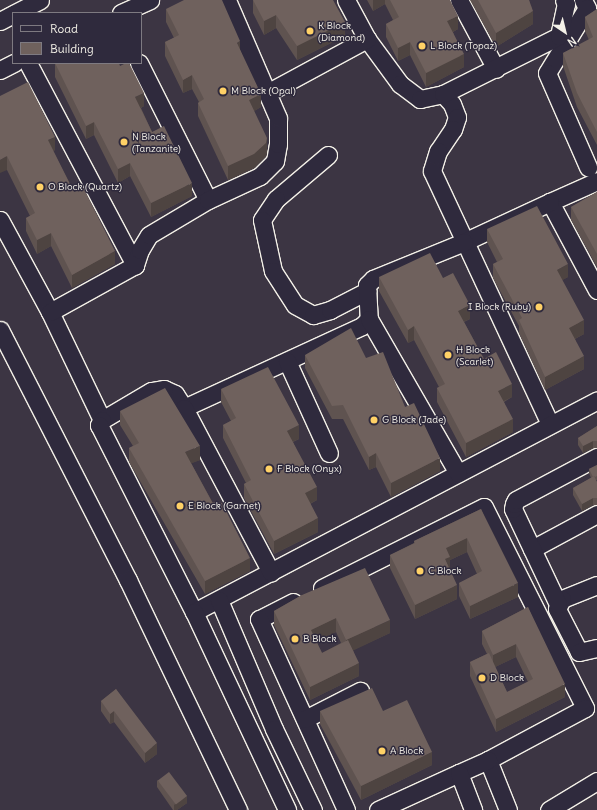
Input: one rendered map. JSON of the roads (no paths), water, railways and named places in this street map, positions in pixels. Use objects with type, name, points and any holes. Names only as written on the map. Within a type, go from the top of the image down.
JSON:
[{"type":"street","points":[[16,12],[40,0]]},
{"type":"street","points":[[123,12],[150,0]]},
{"type":"street","points":[[50,312],[135,265],[140,250],[149,235],[208,200],[260,176],[275,161],[278,144],[278,118],[227,0]]},
{"type":"street","points":[[346,0],[367,39],[400,84],[420,99],[443,94],[496,69],[559,36],[566,4],[564,0]]},
{"type":"street","points":[[459,0],[496,69]]},
{"type":"street","points":[[458,473],[369,319],[367,285],[372,279],[464,242],[550,202],[593,174],[547,73],[587,8],[583,0]]},
{"type":"street","points":[[0,21],[12,14]]},
{"type":"street","points":[[267,93],[367,39]]},
{"type":"street","points":[[0,70],[12,64]]},
{"type":"street","points":[[29,64],[135,265]]},
{"type":"street","points":[[140,64],[208,200]]},
{"type":"street","points":[[443,94],[452,104],[457,117],[453,129],[438,151],[432,171],[550,424]]},
{"type":"street","points":[[328,155],[276,199],[262,220],[273,271],[295,305],[313,315],[330,310],[367,291]]},
{"type":"street","points":[[550,202],[597,290]]},
{"type":"street","points":[[0,220],[50,312],[102,420]]},
{"type":"street","points":[[184,408],[362,326],[369,319]]},
{"type":"street","points":[[0,330],[128,580],[238,810]]},
{"type":"street","points":[[287,361],[329,453]]},
{"type":"street","points":[[271,572],[184,408],[175,394],[164,389],[152,391],[102,420],[99,425],[100,431],[194,612],[287,810]]},
{"type":"street","points":[[194,612],[597,400]]},
{"type":"street","points":[[597,457],[516,500],[513,509],[558,604],[557,609],[579,652],[597,648]]},
{"type":"street","points":[[346,810],[259,619],[484,507],[586,708],[488,760],[378,810]]},
{"type":"street","points":[[532,549],[597,514]]},
{"type":"street","points":[[558,604],[562,599],[597,585]]},
{"type":"street","points":[[219,600],[274,729],[313,810]]},
{"type":"street","points":[[305,719],[360,692]]},
{"type":"street","points":[[253,739],[274,729]]},
{"type":"street","points":[[488,760],[508,810]]},
{"type":"street","points":[[459,773],[474,810]]},
{"type":"street","points":[[549,810],[597,781]]},
{"type":"place","name":"K Block (Diamond)","points":[[310,31]]},
{"type":"place","name":"L Block (Topaz)","points":[[422,46]]},
{"type":"place","name":"M Block (Opal)","points":[[223,91]]},
{"type":"place","name":"N Block (Tanzanite)","points":[[124,142]]},
{"type":"place","name":"O Block (Quartz)","points":[[40,187]]},
{"type":"place","name":"I Block (Ruby)","points":[[539,307]]},
{"type":"place","name":"H Block (Scarlet)","points":[[448,355]]},
{"type":"place","name":"G Block (Jade)","points":[[374,420]]},
{"type":"place","name":"F Block (Onyx)","points":[[269,469]]},
{"type":"place","name":"E Block (Garnet)","points":[[180,506]]},
{"type":"place","name":"C Block","points":[[420,571]]},
{"type":"place","name":"B Block","points":[[295,639]]},
{"type":"place","name":"D Block","points":[[482,678]]},
{"type":"place","name":"A Block","points":[[382,751]]}]
